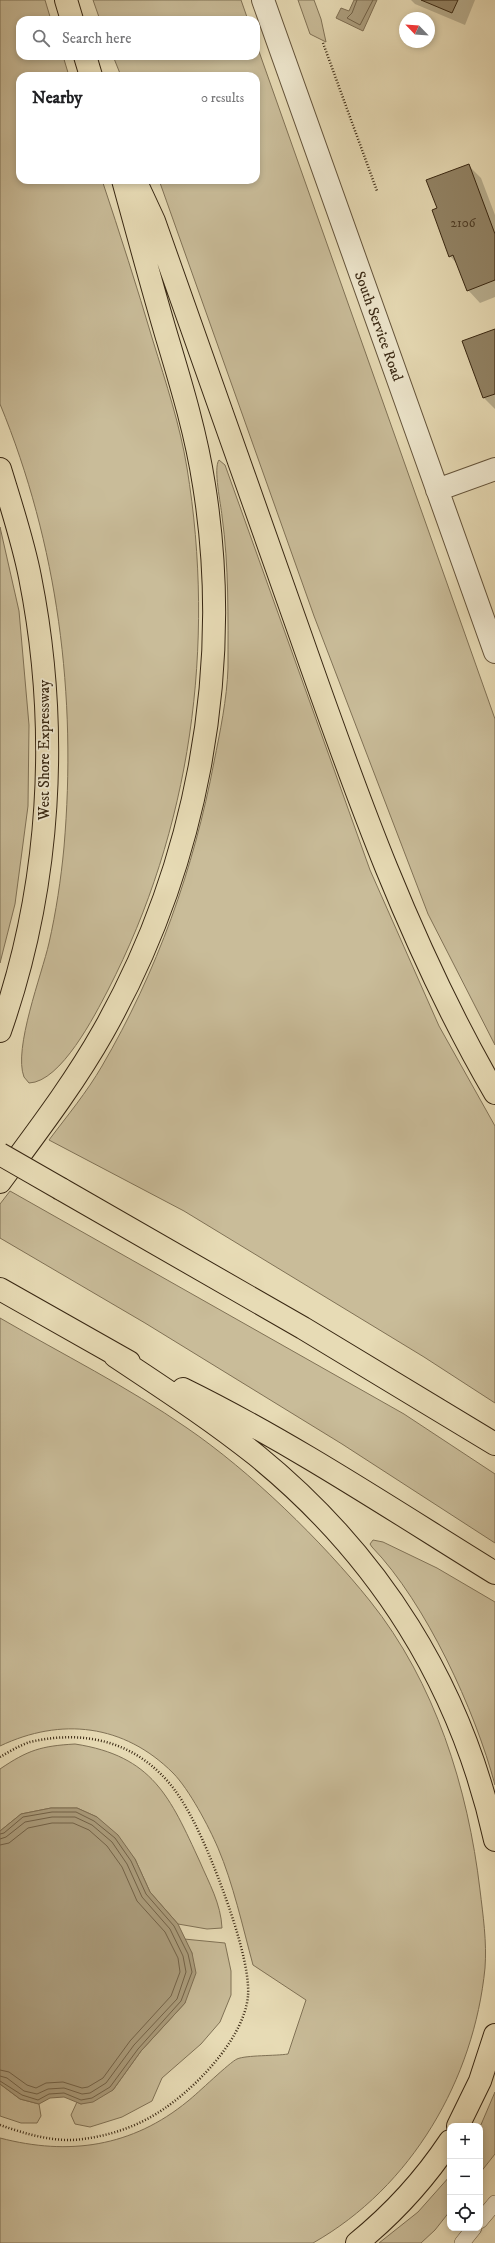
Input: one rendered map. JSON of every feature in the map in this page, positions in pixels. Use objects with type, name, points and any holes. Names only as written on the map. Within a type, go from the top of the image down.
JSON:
[{"type":"highway","points":[[66,0],[71,16]]},
{"type":"highway","points":[[86,60],[90,72]]},
{"type":"highway","points":[[0,1182],[83,1064],[137,966],[153,931],[176,863],[195,791],[208,722],[212,684],[214,602],[212,560],[204,486],[184,396],[124,184]]},
{"type":"highway","points":[[137,184],[154,221],[333,727],[376,842],[427,963],[495,1094]]},
{"type":"highway","name":"West Shore Expressway","points":[[0,469],[30,577],[44,676],[46,820],[40,868],[20,966],[0,1031]]},
{"type":"highway","points":[[0,1154],[349,1356],[467,1429],[495,1444]]},
{"type":"highway","points":[[0,1289],[115,1356],[212,1422],[258,1457],[334,1530],[385,1590],[424,1649],[456,1714],[478,1776],[495,1840]]},
{"type":"highway","points":[[115,1356],[221,1408],[495,1573]]},
{"type":"highway","points":[[467,1429],[495,1450]]},
{"type":"highway","points":[[459,2123],[480,2081],[495,2035]]},
{"type":"highway","points":[[357,2243],[399,2206],[436,2163],[447,2146]]},
{"type":"street","name":"South Service Road","points":[[263,0],[495,652]]},
{"type":"street","points":[[437,490],[495,469]]},
{"type":"lane","points":[[483,2217],[495,2203]]},
{"type":"lane","points":[[462,2243],[472,2231]]},
{"type":"path","points":[[323,43],[377,191]]},
{"type":"path","points":[[0,1757],[28,1743],[53,1739],[92,1737],[126,1748],[152,1766],[174,1790],[198,1830],[234,1922],[242,1955],[248,1995],[241,2024],[226,2048],[203,2076],[150,2118],[118,2131],[81,2139],[46,2139],[0,2126]]},
{"type":"shaded area","points":[[0,0],[45,0],[50,16],[16,16],[16,60],[64,60],[68,72],[16,72],[16,184],[103,184],[168,388],[181,436],[187,468],[195,535],[199,602],[197,668],[190,735],[177,801],[159,865],[136,929],[95,1015],[76,1046],[65,1060],[53,1072],[41,1080],[29,1083],[24,1077],[22,1049],[25,1030],[49,943],[60,883],[64,847],[68,734],[65,678],[59,622],[49,566],[36,511],[20,457],[0,404]]},
{"type":"shaded area","points":[[93,0],[241,0],[247,16],[99,16]]},
{"type":"shaded area","points":[[298,0],[314,0],[321,19],[326,42],[310,34]]},
{"type":"shaded area","points":[[260,54],[495,719],[495,1045],[428,914],[314,616],[160,184],[260,184],[260,72],[119,72],[115,60],[260,60]]},
{"type":"shaded area","points":[[219,460],[225,465],[370,870],[439,1026],[495,1126],[495,1403],[424,1357],[184,1211],[49,1140],[77,1104],[96,1076],[140,994],[171,918],[196,841],[206,802],[223,715],[228,668],[227,573],[217,478],[217,464]]},
{"type":"shaded area","points":[[0,527],[19,611],[29,725],[28,806],[15,904],[0,963]]},
{"type":"shaded area","points":[[10,1191],[404,1414],[495,1474],[495,1543],[342,1444],[145,1323],[0,1238],[0,1204]]},
{"type":"shaded area","points":[[0,1318],[165,1413],[211,1445],[284,1508],[308,1531],[351,1578],[393,1632],[413,1666],[430,1701],[445,1738],[467,1813],[480,1890],[484,1929],[485,1968],[479,2009],[467,2050],[452,2089],[432,2126],[408,2161],[380,2192],[348,2220],[313,2243],[0,2243],[0,2138],[51,2146],[75,2146],[99,2144],[122,2138],[145,2129],[167,2117],[237,2059],[288,2054],[306,2000],[253,1965],[233,1891],[214,1839],[186,1789],[173,1773],[154,1757],[134,1744],[113,1735],[91,1730],[69,1729],[46,1731],[23,1737],[0,1746]]},
{"type":"shaded area","points":[[373,1540],[383,1542],[437,1568],[495,1602],[495,1785],[475,1724],[446,1659],[411,1597],[392,1570],[370,1544]]},
{"type":"shaded area","points":[[75,1744],[102,1750],[123,1758],[141,1769],[156,1783],[168,1799],[179,1818],[211,1886],[217,1902],[222,1928],[207,1929],[178,1924],[150,1892],[135,1859],[97,1817],[77,1808],[51,1808],[21,1814],[0,1831],[0,1769],[19,1757],[35,1750],[53,1746]]},
{"type":"shaded area","points":[[184,1939],[225,1943],[231,1971],[231,1995],[220,2022],[201,2044],[162,2078],[152,2101],[122,2117],[90,2127],[75,2124],[71,2115],[77,2102],[81,2104],[113,2090],[141,2051],[185,2003],[192,1953]]},
{"type":"shaded area","points":[[0,2084],[20,2099],[39,2104],[41,2116],[37,2123],[21,2123],[0,2116]]},
{"type":"shaded area","points":[[495,2092],[495,2154],[483,2169],[483,2123],[482,2123]]},
{"type":"shaded area","points":[[447,2179],[447,2215],[435,2230],[421,2243],[379,2243],[418,2212]]},
{"type":"water","points":[[354,0],[377,0],[363,31],[336,18],[341,8],[349,11]]},
{"type":"water","points":[[51,1808],[77,1808],[97,1817],[118,1835],[135,1859],[150,1892],[178,1924],[192,1953],[196,1973],[185,2003],[141,2051],[113,2090],[93,2102],[81,2104],[64,2097],[50,2098],[39,2104],[20,2099],[0,2084],[0,1831],[21,1814]]},
{"type":"building","points":[[421,0],[458,0],[452,13]]},
{"type":"building","points":[[469,164],[495,234],[495,280],[467,291],[453,255],[449,257],[432,210],[437,208],[426,180]]},
{"type":"building","points":[[495,329],[495,394],[483,398],[462,341]]}]
